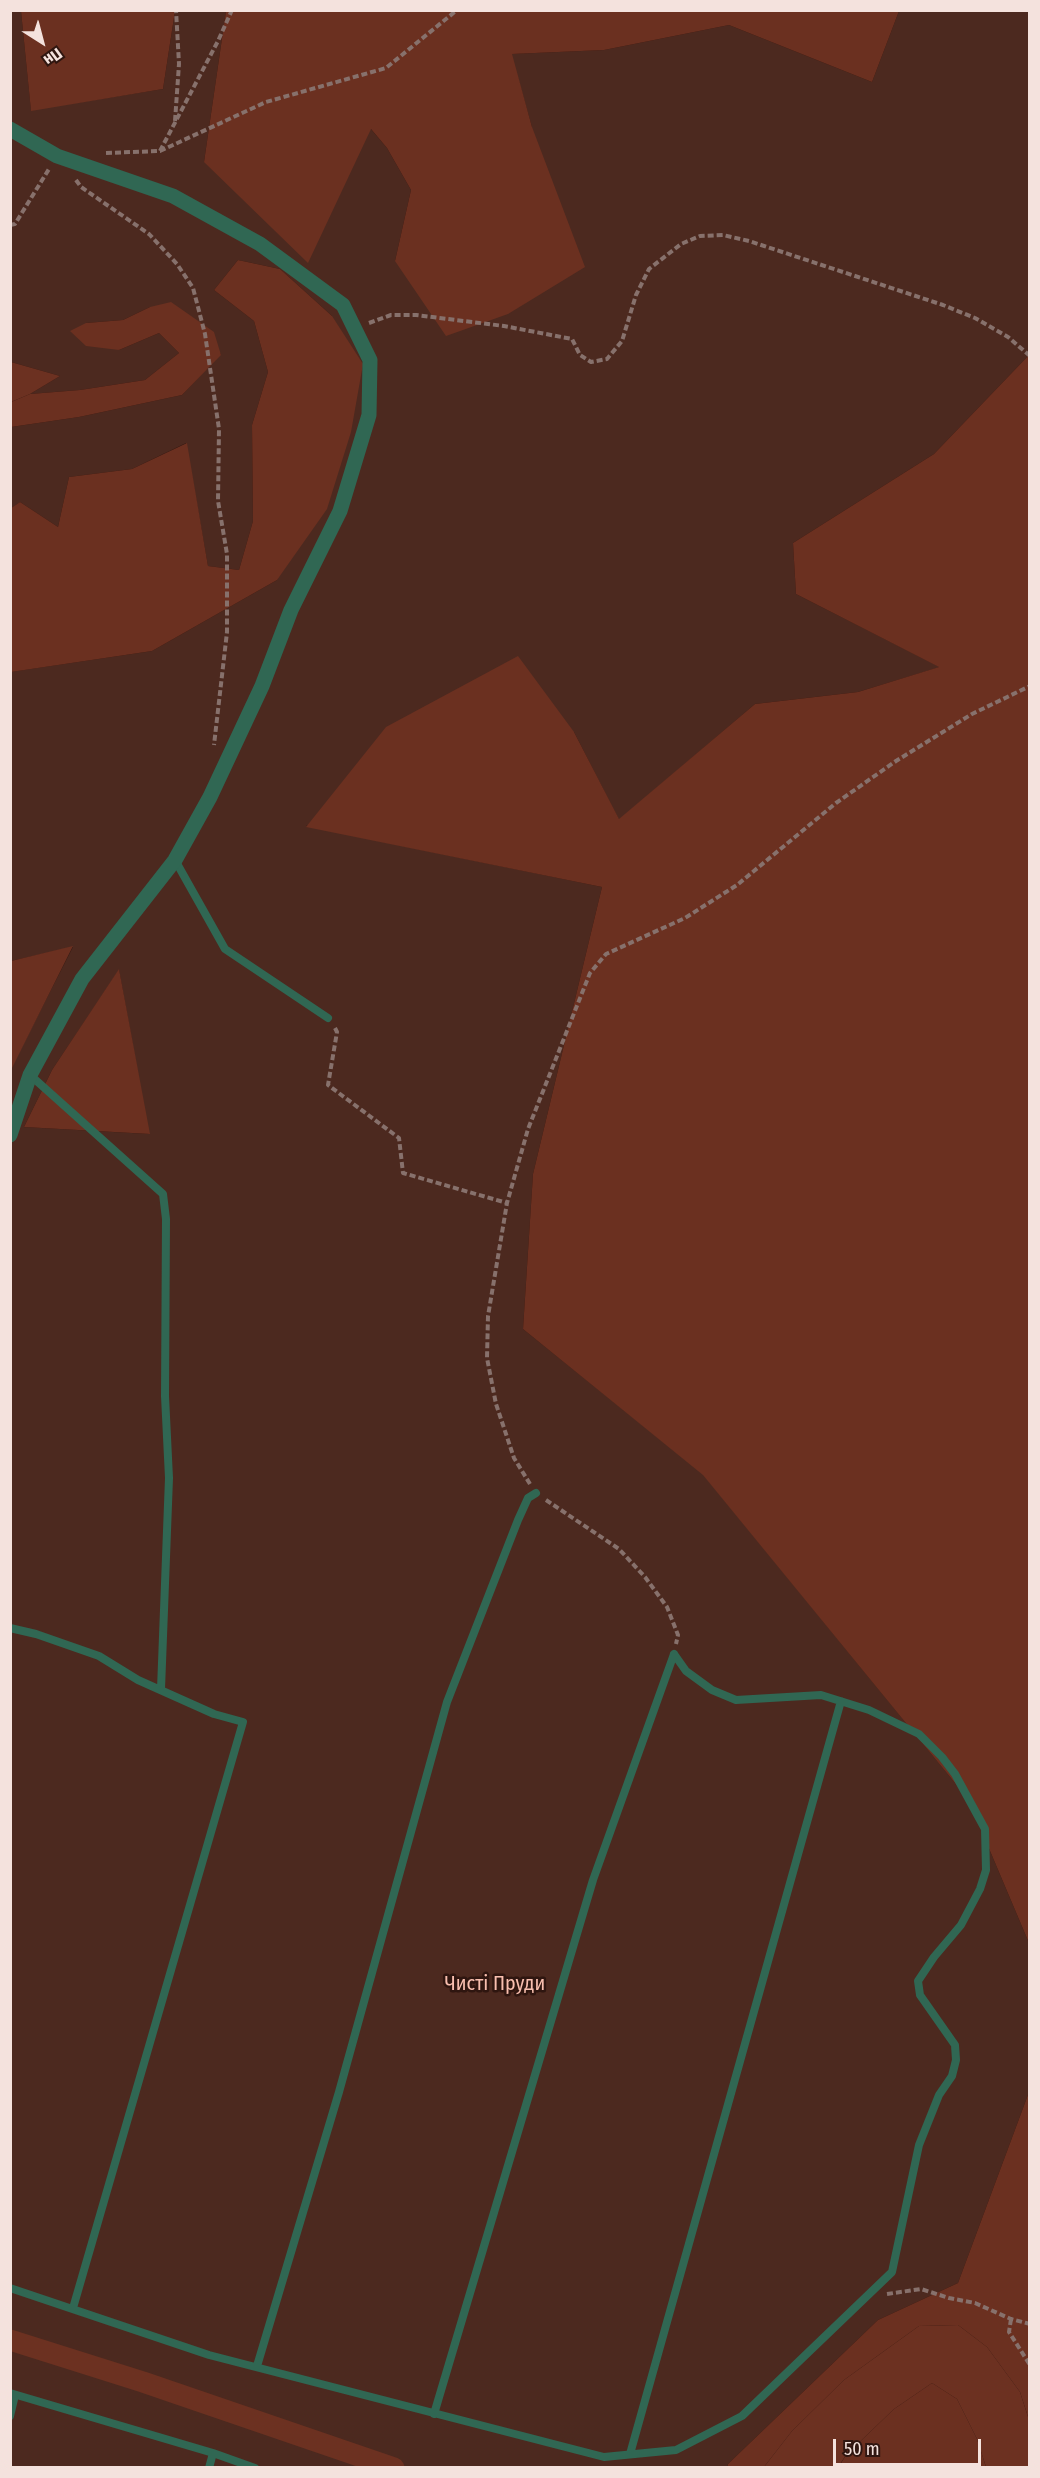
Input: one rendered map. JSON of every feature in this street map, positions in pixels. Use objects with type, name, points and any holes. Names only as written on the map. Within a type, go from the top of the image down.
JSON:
[{"type":"street","points":[[10,129],[57,156],[173,196],[260,244],[343,305],[370,360],[369,415],[340,512],[291,610],[262,686],[210,797],[175,860],[82,979],[30,1075],[10,1135]]},
{"type":"lane","points":[[175,860],[225,949],[328,1018]]},
{"type":"lane","points":[[30,1075],[163,1194],[166,1219],[165,1396],[169,1478],[161,1689]]},
{"type":"lane","points":[[257,2366],[342,2080],[447,1702],[518,1520],[528,1498],[536,1493]]},
{"type":"lane","points":[[10,1628],[36,1634],[99,1656],[138,1680],[214,1714],[243,1722],[73,2308]]},
{"type":"lane","points":[[10,2288],[210,2355],[603,2457],[676,2450],[742,2416],[892,2272],[919,2145],[939,2095],[952,2076],[956,2060],[956,2045],[920,1995],[918,1981],[960,1925],[980,1889],[986,1870],[985,1829],[955,1774],[919,1734],[887,1718],[821,1695],[736,1700],[712,1690],[686,1671],[674,1654]]},
{"type":"lane","points":[[434,2414],[594,1880],[674,1654]]},
{"type":"lane","points":[[630,2454],[841,1701]]},
{"type":"lane","points":[[10,2416],[13,2394],[213,2453],[255,2468]]},
{"type":"lane","points":[[209,2468],[213,2453]]},
{"type":"path","points":[[175,122],[179,64],[176,10]]},
{"type":"path","points":[[160,151],[232,10]]},
{"type":"path","points":[[103,154],[160,151],[266,102],[386,68],[457,10]]},
{"type":"path","points":[[10,225],[15,224],[57,156]]},
{"type":"path","points":[[75,179],[81,187],[148,234],[177,264],[193,288],[205,334],[219,429],[218,501],[227,554],[227,632],[214,752]]},
{"type":"path","points":[[355,330],[391,315],[416,315],[504,326],[572,339],[580,355],[591,362],[607,359],[622,341],[636,295],[649,269],[681,244],[699,236],[723,235],[749,241],[975,318],[1008,337],[1029,356]]},
{"type":"path","points":[[674,1654],[678,1635],[667,1607],[645,1577],[619,1549],[536,1493],[514,1458],[496,1404],[487,1358],[488,1316],[507,1203],[528,1129],[590,973],[606,954],[685,918],[737,885],[836,803],[896,761],[972,714],[1029,686]]},
{"type":"path","points":[[328,1018],[337,1032],[328,1085],[399,1138],[404,1173],[507,1203]]},
{"type":"path","points":[[867,2295],[895,2294],[921,2289],[975,2303],[1011,2319],[1029,2324]]},
{"type":"path","points":[[1011,2319],[1009,2332],[1029,2365]]},
{"type":"green space","name":"Чисті Пруди","points":[[11,11],[21,11],[31,110],[163,89],[175,11],[226,11],[204,162],[370,128],[387,148],[411,190],[395,261],[532,127],[511,54],[604,50],[729,25],[872,82],[899,11],[1029,11],[1029,355],[934,454],[793,543],[796,594],[940,667],[858,692],[755,704],[619,820],[574,732],[306,826],[602,887],[533,1174],[523,1329],[703,1474],[968,1799],[1029,1943],[1029,2092],[958,2283],[878,2320],[727,2467],[11,2467],[10,1070],[73,947],[11,961],[10,672],[152,651],[277,580],[332,316],[280,269],[238,260],[214,290],[254,321],[268,372],[252,425],[253,521],[239,570],[208,566],[186,443],[132,469],[69,477],[58,527],[20,502],[11,509],[11,427],[79,417],[182,395],[221,354],[150,307],[123,320],[86,323],[119,350],[159,333],[179,353],[145,380],[80,390],[30,394],[60,376],[11,362]],"holes":[[[119,970],[149,1134],[24,1127],[52,1070]]]},
{"type":"shaded area","points":[[226,10],[899,11],[872,82],[729,25],[604,50],[512,54],[532,127],[585,267],[508,314],[446,336],[395,261],[411,190],[387,148],[371,129],[308,263],[204,162]]},
{"type":"shaded area","points":[[21,11],[175,11],[163,89],[31,111]]},
{"type":"shaded area","points":[[238,260],[280,269],[332,316],[363,364],[351,432],[327,509],[277,580],[152,651],[11,672],[10,509],[20,502],[58,527],[69,477],[132,469],[187,443],[208,566],[239,570],[253,521],[252,425],[268,372],[254,321],[214,290]]},
{"type":"shaded area","points":[[171,302],[214,332],[221,355],[182,395],[79,417],[11,427],[11,402],[30,394],[80,390],[145,380],[179,353],[159,333],[119,350],[86,346],[70,331],[86,323],[123,320],[150,307]]},
{"type":"shaded area","points":[[1029,355],[1029,1943],[968,1799],[703,1475],[523,1329],[533,1174],[602,887],[306,827],[386,727],[518,656],[574,732],[619,819],[755,704],[858,692],[939,667],[796,594],[793,543],[934,454]]},
{"type":"shaded area","points":[[11,362],[60,376],[30,394],[11,402]]},
{"type":"shaded area","points":[[73,946],[11,1070],[11,961]]},
{"type":"shaded area","points":[[119,969],[150,1134],[24,1127],[52,1070]]},
{"type":"shaded area","points":[[1029,2092],[1029,2420],[1020,2392],[987,2347],[958,2325],[919,2326],[844,2380],[792,2431],[764,2467],[727,2468],[728,2464],[878,2320],[958,2283]]},
{"type":"shaded area","points":[[958,2325],[987,2347],[1020,2392],[1029,2420],[1029,2467],[986,2467],[977,2439],[957,2399],[932,2383],[894,2409],[846,2455],[838,2467],[764,2467],[792,2431],[844,2380],[919,2326]]},
{"type":"shaded area","points":[[932,2383],[957,2399],[977,2439],[986,2467],[838,2468],[846,2455],[894,2409]]},
{"type":"waterway","points":[[10,2340],[143,2382],[394,2468]]}]
